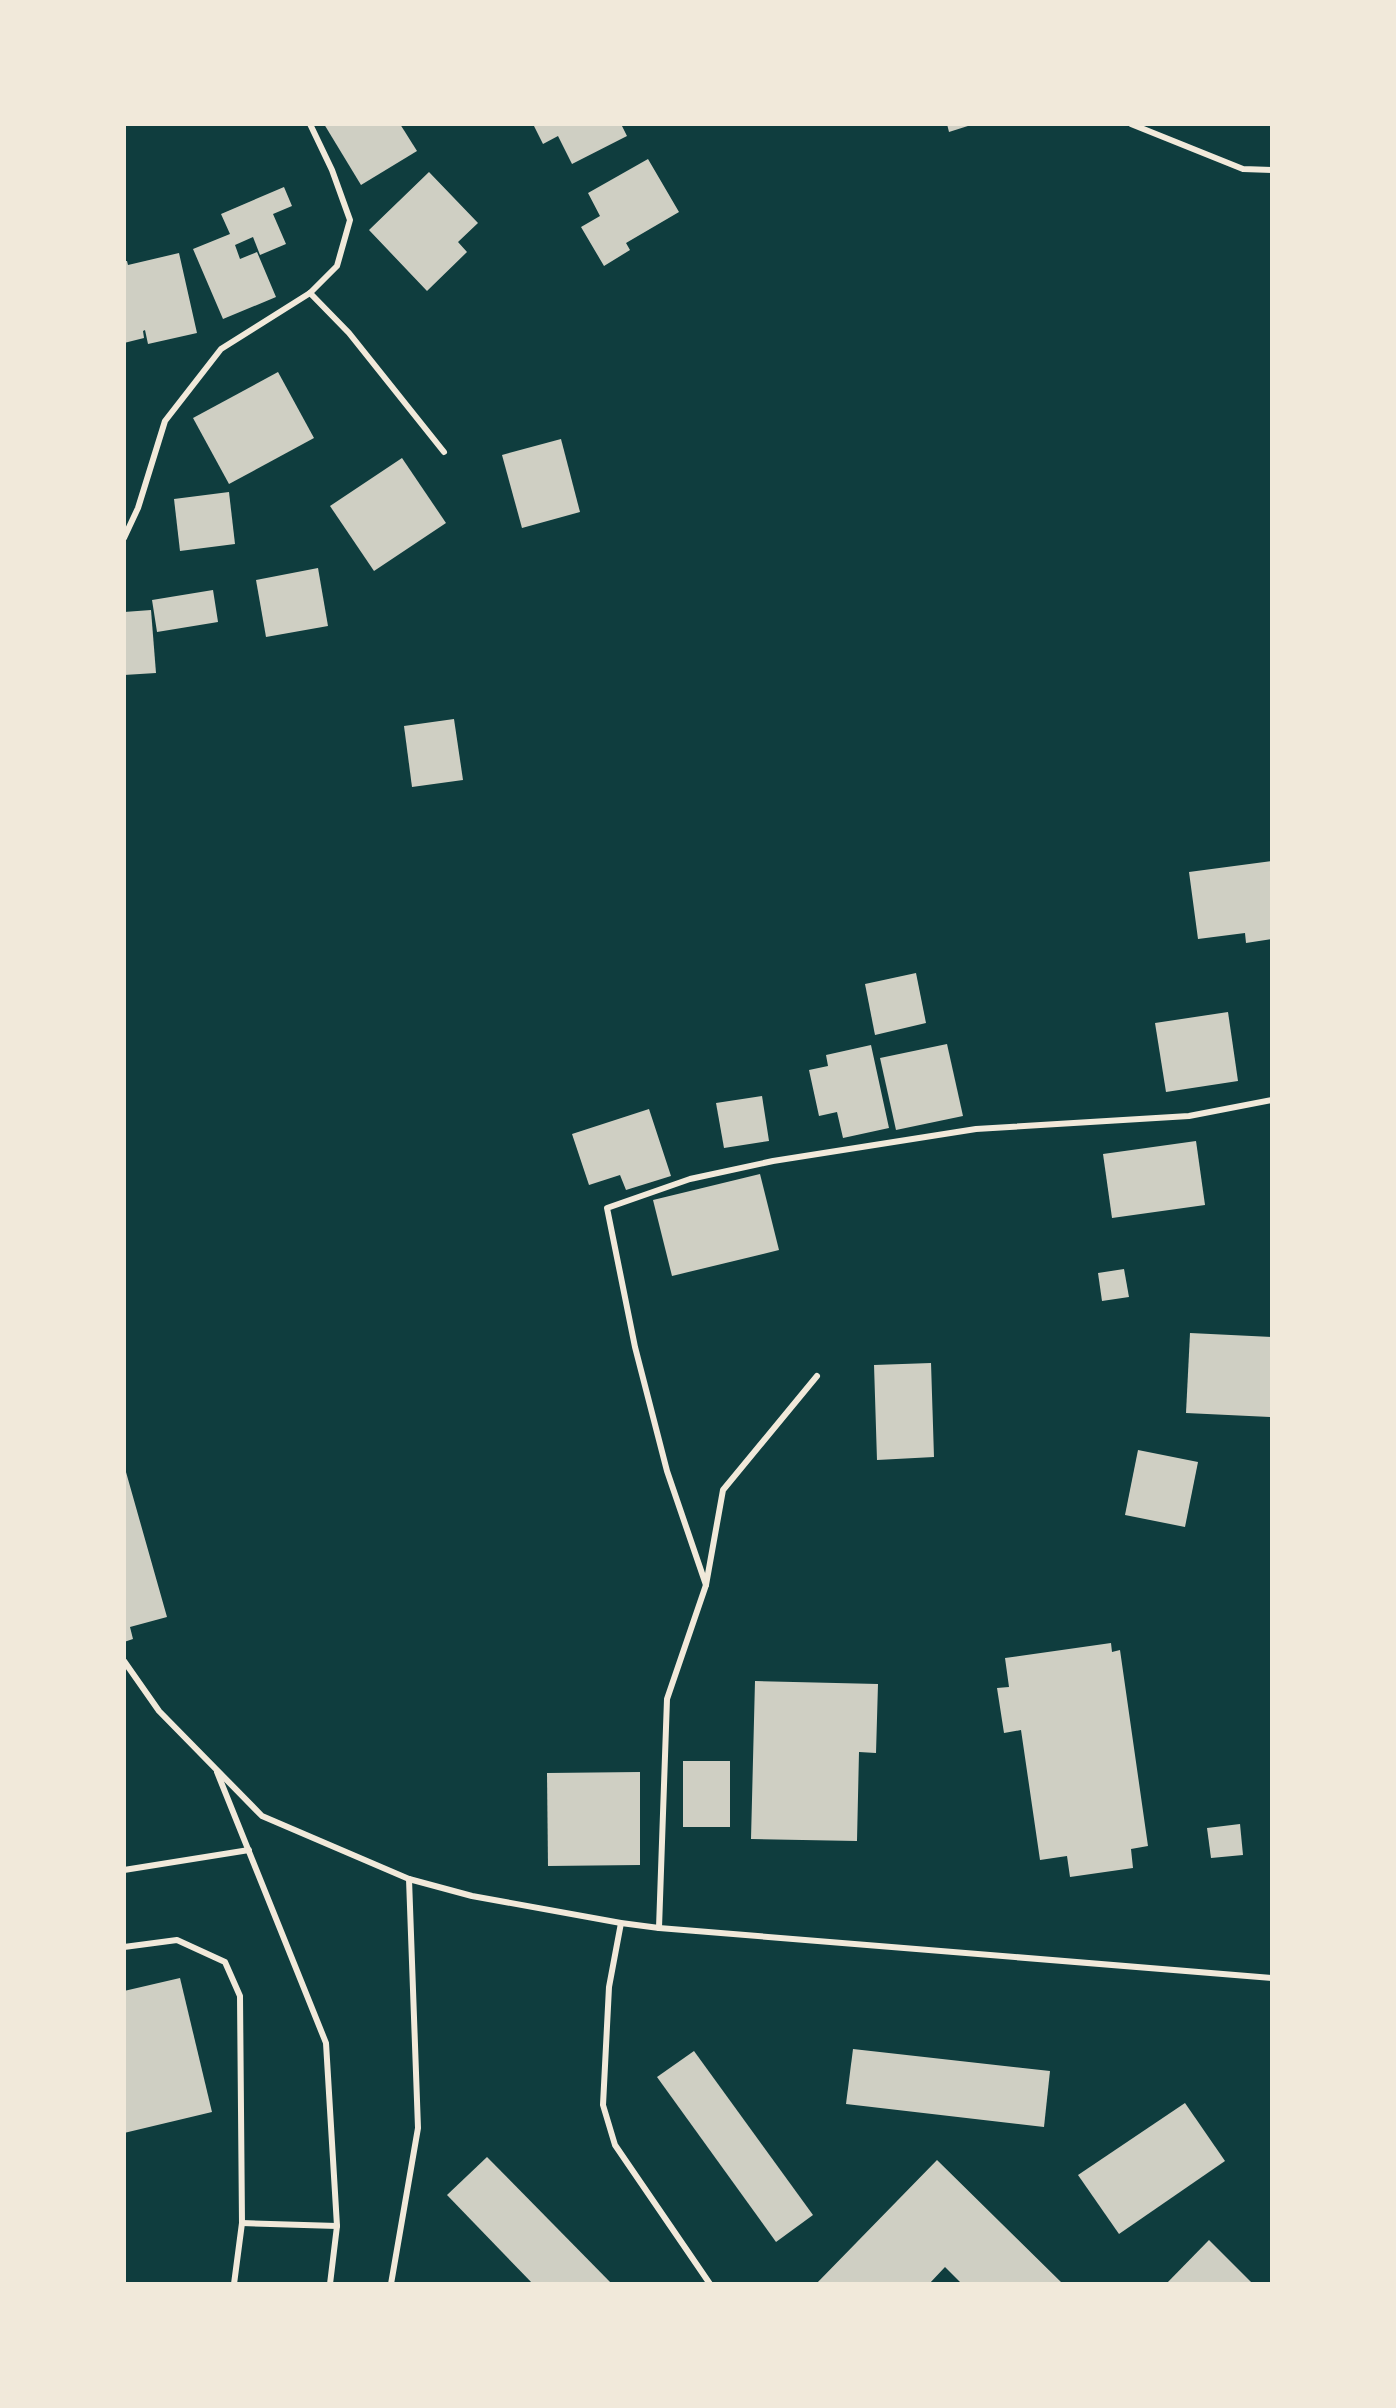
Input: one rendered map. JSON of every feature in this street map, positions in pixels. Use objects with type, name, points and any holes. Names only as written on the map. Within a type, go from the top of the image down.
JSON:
[{"type":"street","points":[[124,538],[138,508],[165,421],[221,349],[310,293],[337,266],[350,220],[332,170],[310,124]]},
{"type":"street","points":[[1131,124],[1243,169],[1272,170]]},
{"type":"street","points":[[310,293],[349,333],[444,452]]},
{"type":"street","points":[[706,1585],[667,1471],[635,1347],[607,1208],[690,1179],[773,1161],[976,1129],[1189,1116],[1272,1100]]},
{"type":"street","points":[[659,1928],[667,1699],[706,1585],[723,1490],[817,1377]]},
{"type":"street","points":[[124,1661],[159,1712],[262,1816],[409,1879],[472,1896],[659,1928],[1272,1978]]},
{"type":"street","points":[[215,1768],[326,2043],[337,2226],[330,2283]]},
{"type":"street","points":[[124,1870],[249,1850]]},
{"type":"street","points":[[391,2283],[418,2128],[409,1879]]},
{"type":"street","points":[[621,1923],[609,1987],[603,2106],[615,2145],[710,2283]]},
{"type":"street","points":[[124,1947],[177,1940],[225,1962],[240,1996],[242,2223],[234,2283]]},
{"type":"street","points":[[242,2223],[337,2226]]},
{"type":"building","points":[[324,124],[400,124],[417,151],[361,185]]},
{"type":"building","points":[[533,124],[621,124],[627,136],[572,164],[558,136],[543,144]]},
{"type":"building","points":[[947,124],[971,124],[971,125],[949,132]]},
{"type":"building","points":[[648,159],[679,212],[626,243],[630,250],[604,266],[581,227],[600,216],[588,193]]},
{"type":"building","points":[[429,172],[478,223],[458,242],[467,252],[427,291],[369,230]]},
{"type":"building","points":[[284,187],[292,206],[273,214],[286,244],[260,255],[253,237],[235,245],[240,259],[257,252],[276,297],[223,319],[193,249],[230,234],[221,214]]},
{"type":"building","points":[[179,253],[197,333],[148,344],[145,330],[143,331],[144,338],[124,343],[124,261],[127,261],[128,265]]},
{"type":"building","points":[[278,372],[314,438],[229,484],[193,418]]},
{"type":"building","points":[[561,439],[580,512],[522,528],[502,455]]},
{"type":"building","points":[[402,458],[446,523],[374,571],[330,506]]},
{"type":"building","points":[[229,492],[235,544],[180,551],[174,499]]},
{"type":"building","points":[[318,568],[328,626],[266,637],[256,580]]},
{"type":"building","points":[[213,590],[218,622],[157,632],[152,600]]},
{"type":"building","points":[[151,610],[156,673],[124,675],[124,612]]},
{"type":"building","points":[[454,719],[463,780],[412,787],[404,726]]},
{"type":"building","points":[[1272,861],[1272,939],[1246,943],[1245,933],[1198,939],[1189,872]]},
{"type":"building","points":[[916,973],[926,1023],[875,1035],[865,984]]},
{"type":"building","points":[[1228,1012],[1238,1081],[1166,1092],[1155,1023]]},
{"type":"building","points":[[947,1044],[963,1116],[896,1130],[880,1058]]},
{"type":"building","points":[[871,1045],[889,1128],[843,1138],[837,1112],[819,1116],[809,1070],[828,1066],[826,1055]]},
{"type":"building","points":[[762,1096],[769,1141],[724,1148],[716,1103]]},
{"type":"building","points":[[649,1109],[671,1176],[626,1190],[620,1175],[589,1185],[572,1134]]},
{"type":"building","points":[[1196,1141],[1205,1205],[1112,1218],[1103,1154]]},
{"type":"building","points":[[760,1174],[779,1250],[672,1276],[653,1200]]},
{"type":"building","points":[[1124,1269],[1129,1297],[1102,1301],[1098,1273]]},
{"type":"building","points":[[1190,1333],[1272,1337],[1270,1417],[1186,1413]]},
{"type":"building","points":[[931,1363],[934,1457],[877,1460],[874,1365]]},
{"type":"building","points":[[1138,1450],[1198,1462],[1185,1527],[1125,1515]]},
{"type":"building","points":[[124,1465],[167,1617],[130,1627],[133,1639],[124,1642]]},
{"type":"building","points":[[1111,1643],[1112,1652],[1120,1650],[1148,1846],[1131,1849],[1133,1868],[1070,1877],[1067,1856],[1040,1860],[1021,1730],[1004,1733],[997,1688],[1009,1687],[1005,1658]]},
{"type":"building","points":[[755,1681],[878,1684],[876,1753],[859,1752],[857,1841],[751,1839]]},
{"type":"building","points":[[683,1761],[730,1761],[730,1827],[683,1827]]},
{"type":"building","points":[[640,1772],[640,1865],[548,1866],[547,1773]]},
{"type":"building","points":[[1240,1824],[1243,1855],[1211,1858],[1207,1828]]},
{"type":"building","points":[[180,1978],[212,2112],[124,2133],[124,1991]]},
{"type":"building","points":[[853,2049],[1050,2071],[1044,2127],[846,2104]]},
{"type":"building","points":[[694,2051],[813,2215],[776,2242],[657,2077]]},
{"type":"building","points":[[1185,2103],[1225,2161],[1119,2234],[1078,2175]]},
{"type":"building","points":[[487,2157],[612,2284],[533,2284],[447,2195]]},
{"type":"building","points":[[937,2160],[1063,2284],[962,2284],[945,2267],[929,2284],[816,2284]]},
{"type":"building","points":[[1209,2240],[1253,2284],[1166,2284]]}]
